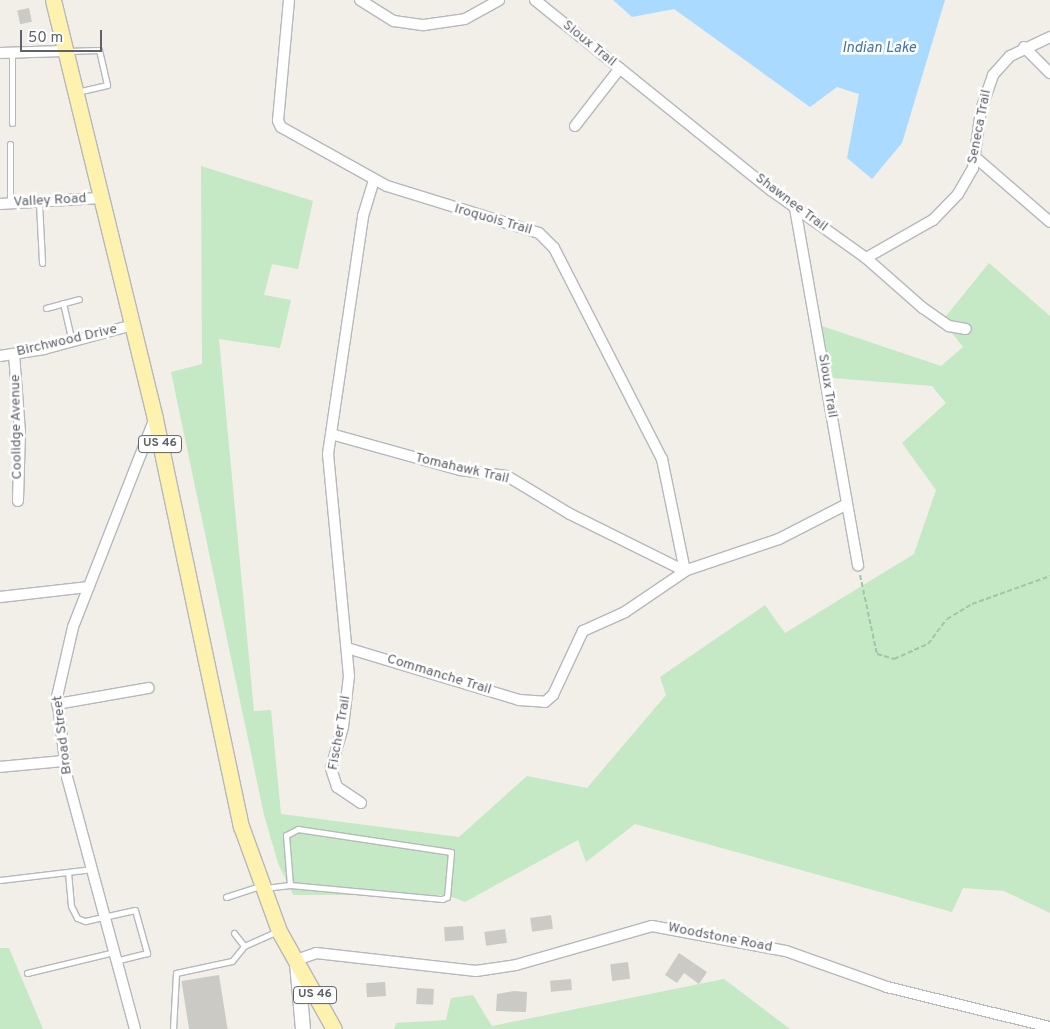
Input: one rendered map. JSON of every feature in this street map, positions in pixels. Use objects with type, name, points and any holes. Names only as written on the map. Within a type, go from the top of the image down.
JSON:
[{"type":"main road","name":"US 46","points":[[57,1],[64,51],[155,419],[237,810],[261,887],[279,931],[334,1029]]},
{"type":"street","name":"Iroquois Trail","points":[[289,0],[278,121],[281,127],[374,180],[538,233],[554,248],[662,459],[685,571]]},
{"type":"street","points":[[360,0],[394,21],[424,25],[465,19],[499,0]]},
{"type":"street","name":"Sioux Trail","points":[[534,0],[620,68]]},
{"type":"street","name":"Seneca Trail","points":[[866,258],[916,232],[945,210],[966,181],[976,156],[988,84],[1002,62],[1024,48],[1050,37]]},
{"type":"street","points":[[1024,48],[1050,73]]},
{"type":"street","points":[[0,53],[64,51]]},
{"type":"street","points":[[575,126],[620,68]]},
{"type":"street","name":"Shawnee Trail","points":[[620,68],[795,208],[866,258],[923,308],[949,326],[966,329]]},
{"type":"street","points":[[976,156],[1050,222]]},
{"type":"street","points":[[348,648],[329,464],[331,434],[363,216],[374,180]]},
{"type":"street","name":"Valley Road","points":[[5,204],[100,198]]},
{"type":"street","name":"Sioux Trail","points":[[795,208],[858,565]]},
{"type":"street","name":"Birchwood Drive","points":[[0,356],[72,342],[133,326]]},
{"type":"street","name":"Coolidge Avenue","points":[[14,354],[20,432],[18,501]]},
{"type":"street","name":"Broad Street","points":[[135,1029],[64,761],[57,704],[59,673],[88,587],[155,419]]},
{"type":"street","name":"Tomahawk Trail","points":[[331,434],[460,470],[507,476],[570,514],[685,571]]},
{"type":"street","points":[[685,571],[779,540],[847,504]]},
{"type":"street","name":"Commanche Trail","points":[[348,648],[540,704],[553,695],[583,631],[625,612],[685,571]]},
{"type":"street","points":[[0,598],[88,587]]},
{"type":"street","name":"Fischer Trail","points":[[348,648],[348,702],[332,768],[337,787],[360,803]]},
{"type":"street","points":[[57,704],[149,688]]},
{"type":"street","points":[[0,767],[64,761]]},
{"type":"street","name":"Woodstone Road","points":[[296,960],[316,953],[476,970],[516,965],[652,926],[786,951],[887,987],[1050,1026]]},
{"type":"street","points":[[296,960],[304,1029]]},
{"type":"lane","points":[[64,51],[100,50],[107,85],[74,93]]},
{"type":"lane","points":[[12,53],[12,123]]},
{"type":"lane","points":[[5,204],[10,144]]},
{"type":"lane","points":[[39,203],[42,263]]},
{"type":"lane","points":[[46,308],[79,299]]},
{"type":"lane","points":[[63,303],[72,342]]},
{"type":"lane","points":[[226,897],[261,887],[290,884],[442,899],[447,897],[451,852],[315,829],[298,829],[286,836],[290,884]]},
{"type":"lane","points":[[0,880],[92,869]]},
{"type":"lane","points":[[28,973],[115,956],[147,953],[135,910],[105,918],[77,918],[71,906],[68,872]]},
{"type":"lane","points":[[173,1029],[176,973],[232,961],[244,946],[279,931]]},
{"type":"lane","points":[[234,933],[244,946]]},
{"type":"path","points":[[858,565],[877,654],[894,659],[928,644],[948,619],[972,604],[1050,576]]},
{"type":"green space","points":[[201,166],[313,201],[298,269],[272,264],[264,295],[291,300],[280,348],[219,339],[254,711],[271,710],[281,814],[459,837],[527,776],[587,788],[666,695],[660,677],[765,605],[785,633],[914,554],[936,490],[902,443],[946,403],[932,386],[832,378],[822,326],[941,366],[963,347],[942,321],[989,263],[1050,316],[1050,913],[1004,891],[963,888],[952,912],[635,824],[586,862],[578,840],[465,902],[447,895],[293,895],[278,863],[264,815],[171,372],[202,364]]},
{"type":"green space","points":[[0,948],[9,948],[43,1029],[0,1029]]},
{"type":"green space","points":[[724,979],[790,1029],[394,1029],[396,1023],[446,1020],[451,998],[473,995],[492,1026]]},
{"type":"water","name":"Indian Lake","points":[[613,0],[945,0],[902,143],[872,179],[847,158],[859,94],[837,87],[810,107],[674,9],[632,17]]},
{"type":"building","points":[[29,8],[32,22],[20,24],[17,10]]},
{"type":"building","points":[[551,915],[553,929],[532,932],[530,918]]},
{"type":"building","points":[[463,926],[464,940],[445,941],[444,927]]},
{"type":"building","points":[[505,929],[507,943],[486,946],[484,932]]},
{"type":"building","points":[[679,953],[707,972],[699,984],[684,973],[677,983],[665,975]]},
{"type":"building","points":[[628,962],[630,979],[612,981],[610,964]]},
{"type":"building","points":[[219,975],[228,1029],[189,1029],[181,981]]},
{"type":"building","points":[[571,979],[572,990],[551,992],[550,981]]},
{"type":"building","points":[[385,982],[386,996],[367,997],[366,983]]},
{"type":"building","points":[[417,988],[434,989],[433,1005],[416,1004]]},
{"type":"building","points":[[514,991],[527,992],[526,1012],[496,1011],[497,994]]}]
